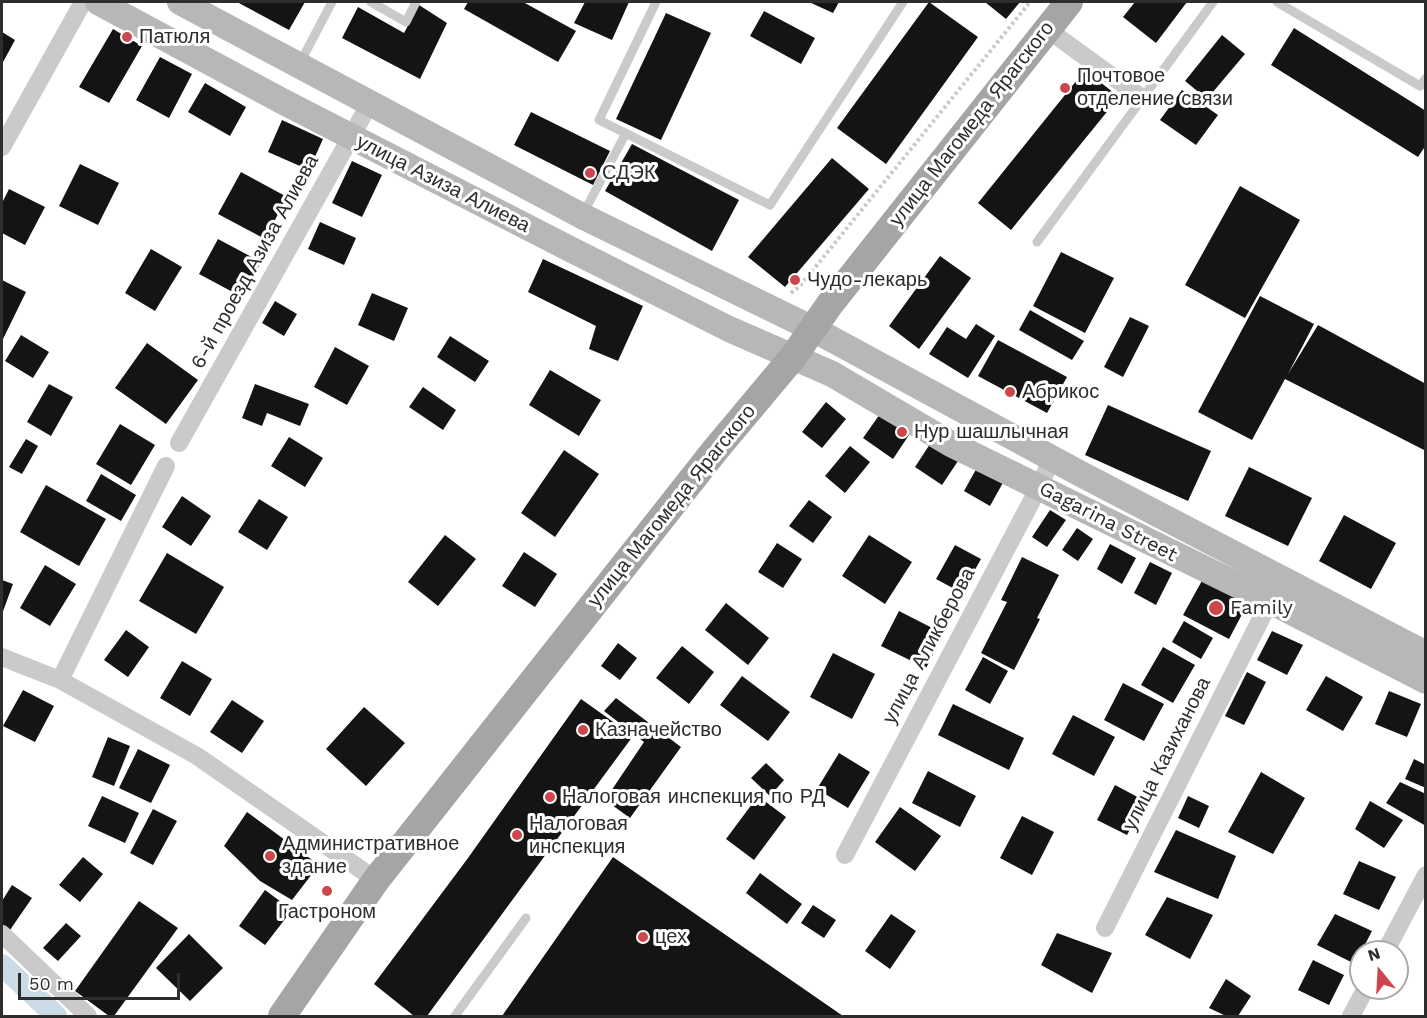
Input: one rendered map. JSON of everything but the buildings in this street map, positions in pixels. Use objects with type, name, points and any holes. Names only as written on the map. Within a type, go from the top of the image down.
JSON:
[{"type":"main road","name":"улица Азиза Алиева","points":[[98,2],[280,100],[566,247],[729,329],[793,357]]},
{"type":"main road","name":"улица Азиза Алиева","points":[[180,2],[582,216],[813,329]]},
{"type":"main road","name":"улица Магомеда Ярагского","points":[[282,1017],[376,880],[708,459],[793,357],[830,304],[1069,2]]},
{"type":"main road","name":"Gagarina Street","points":[[813,329],[1052,458],[1425,654]]},
{"type":"main road","name":"Gagarina Street","points":[[793,357],[832,374],[951,444],[1169,553],[1270,600],[1425,681]]},
{"type":"street","points":[[2,147],[83,2]]},
{"type":"street","points":[[1047,29],[1142,98]]},
{"type":"street","name":"6-й проезд Азиза Алиева","points":[[179,443],[370,103]]},
{"type":"street","name":"улица Аликберова","points":[[845,855],[1052,458]]},
{"type":"street","points":[[60,680],[166,466]]},
{"type":"street","name":"улица Казиханова","points":[[1105,928],[1270,600]]},
{"type":"street","points":[[2,657],[60,680],[197,756],[376,880]]},
{"type":"street","points":[[1391,940],[1425,875]]},
{"type":"street","points":[[2,934],[88,1017]]},
{"type":"street","points":[[1352,1017],[1360,1000]]},
{"type":"lane","points":[[298,65],[332,2]]},
{"type":"lane","points":[[370,2],[406,22],[416,2]]},
{"type":"lane","points":[[656,2],[599,120],[770,205],[903,2]]},
{"type":"lane","points":[[1037,242],[1213,2]]},
{"type":"lane","points":[[1277,2],[1420,86],[1425,78]]},
{"type":"lane","points":[[582,216],[626,133]]},
{"type":"lane","points":[[455,1017],[526,918]]},
{"type":"path","points":[[790,294],[800,285],[1030,2]]},
{"type":"waterway","points":[[2,965],[56,1016]]},
{"type":"place","name":"Патюля","points":[[127,37]]},
{"type":"place","name":"Почтовое отделение связи","points":[[1065,88]]},
{"type":"place","name":"СДЭК","points":[[590,173]]},
{"type":"place","name":"Чудо-лекарь","points":[[795,280]]},
{"type":"place","name":"Абрикос","points":[[1010,392]]},
{"type":"place","name":"Нур шашлычная","points":[[902,432]]},
{"type":"place","name":"Family","points":[[1216,608]]},
{"type":"place","name":"Казначейство","points":[[583,730]]},
{"type":"place","name":"Налоговая инспекция по РД","points":[[550,797]]},
{"type":"place","name":"Налоговая инспекция","points":[[517,835]]},
{"type":"place","name":"Административное здание","points":[[270,856]]},
{"type":"place","name":"Гастроном","points":[[327,891]]},
{"type":"place","name":"цех","points":[[643,937]]}]
